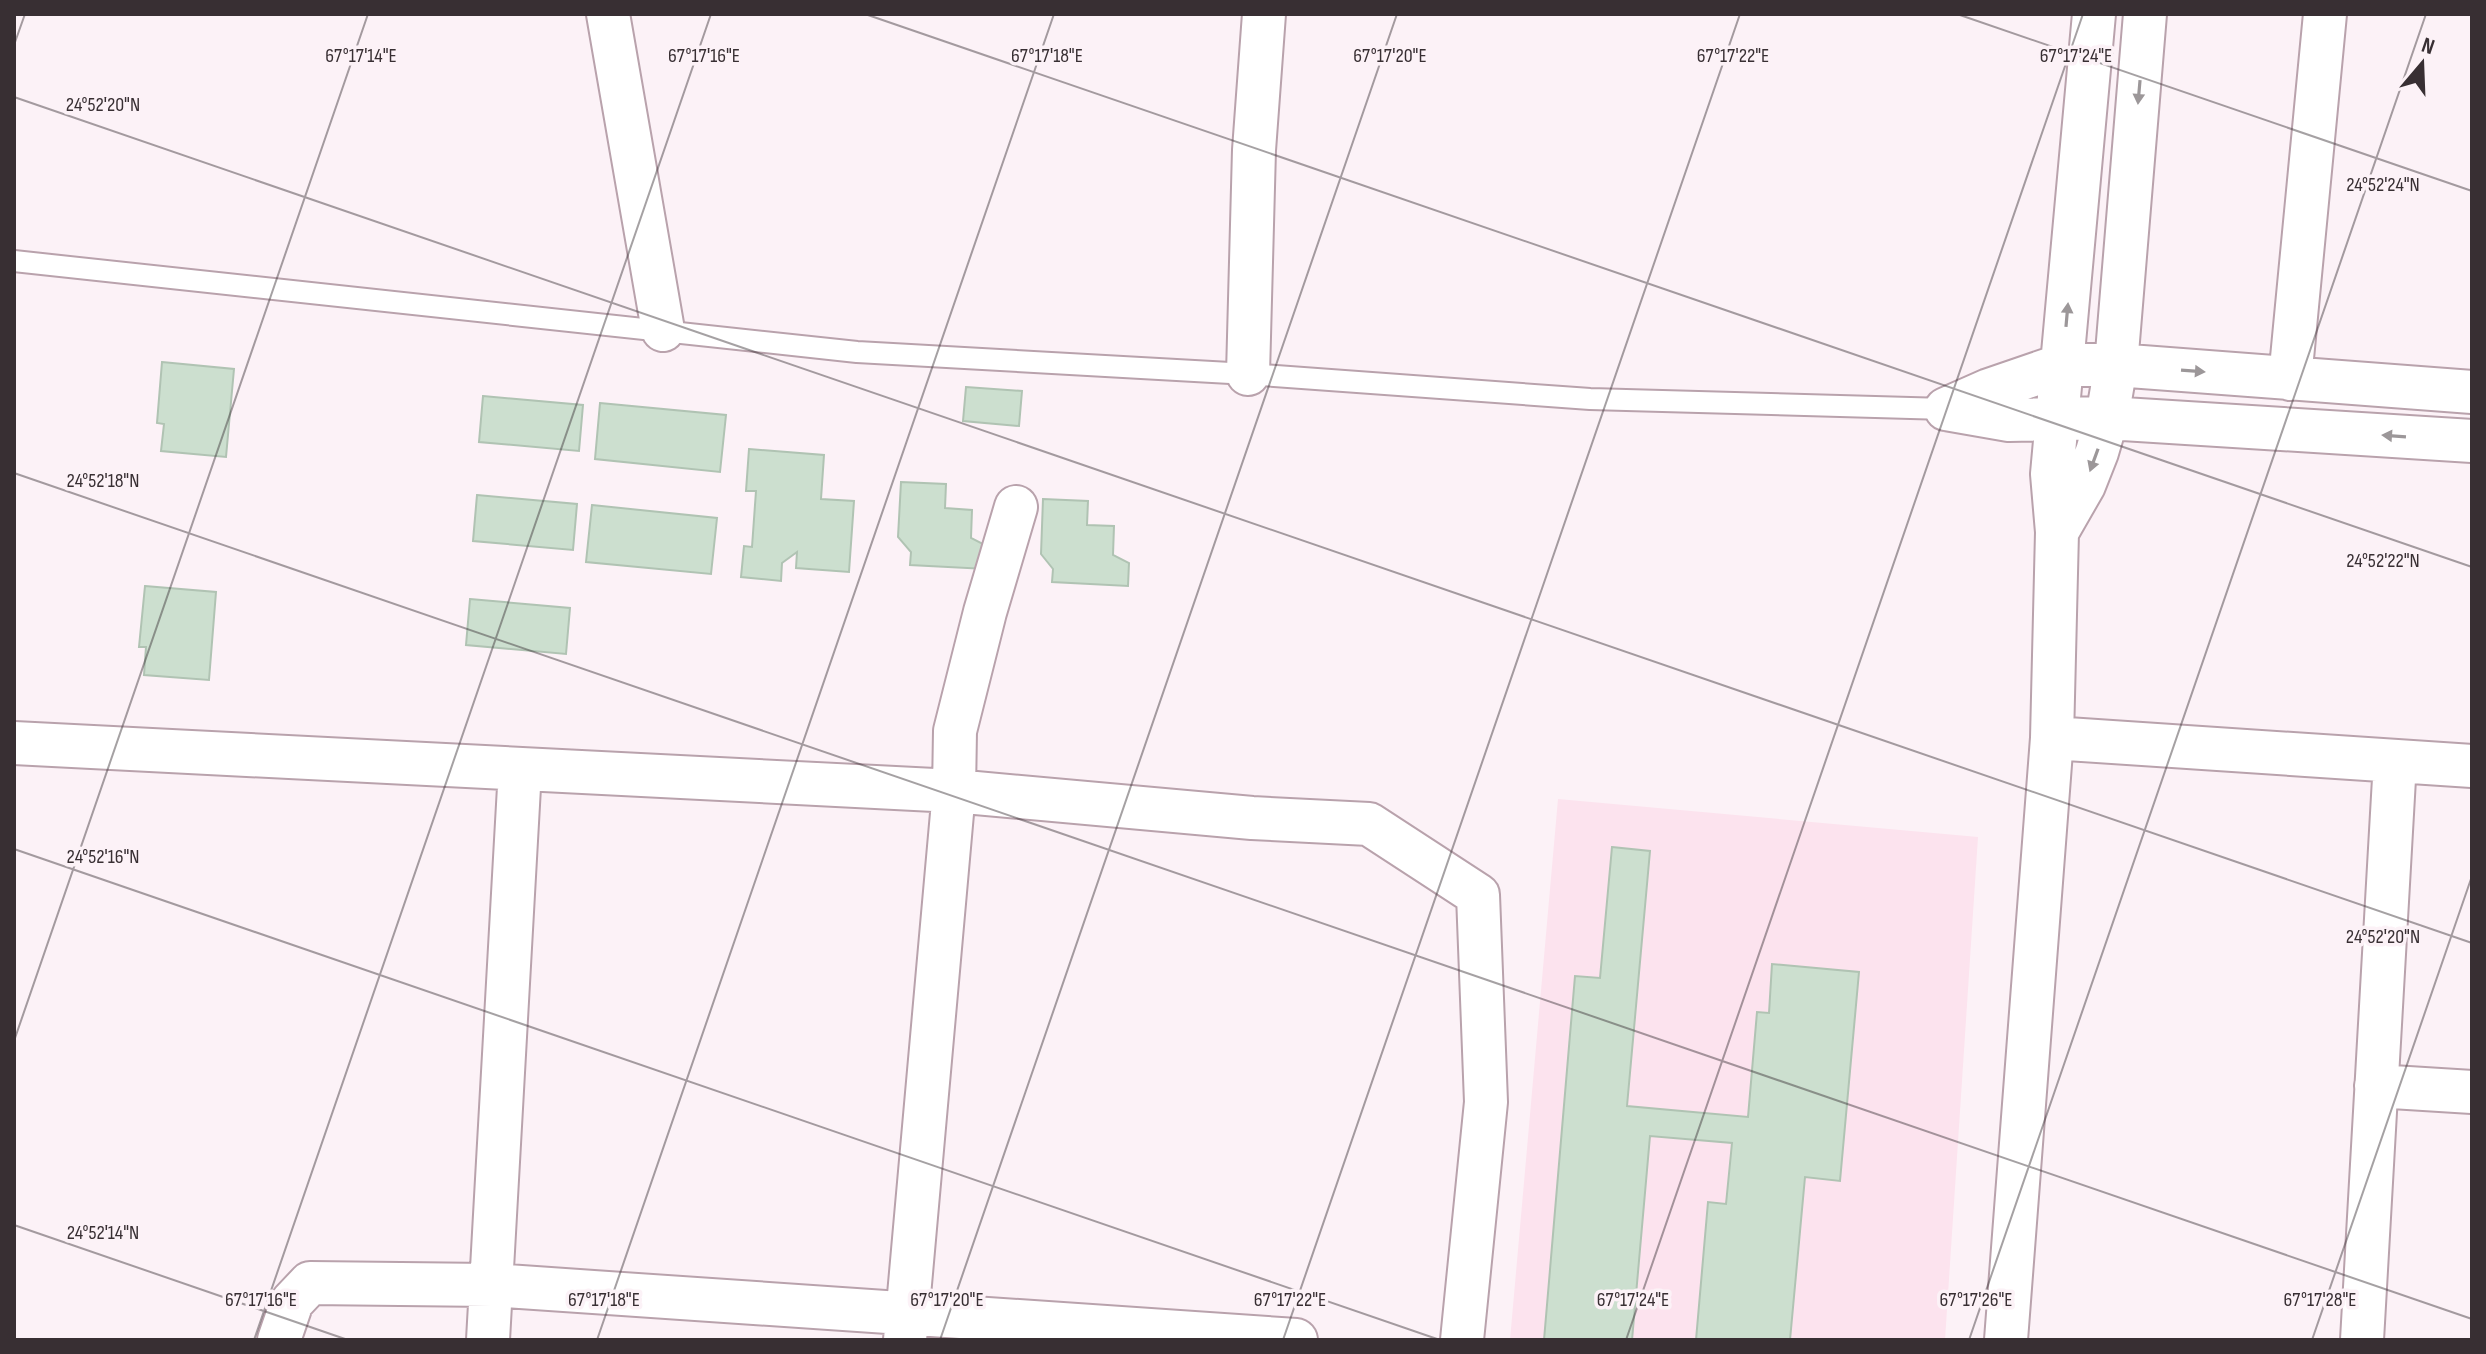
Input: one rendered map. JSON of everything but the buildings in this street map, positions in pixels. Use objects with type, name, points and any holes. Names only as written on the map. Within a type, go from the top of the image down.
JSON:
[{"type":"street","points":[[608,14],[663,330]]},
{"type":"street","points":[[1248,374],[1254,150],[1264,14]]},
{"type":"street","points":[[2006,1340],[2052,738],[2057,532],[2052,474],[2094,14]]},
{"type":"street","points":[[2057,532],[2084,485],[2107,418],[2116,365],[2145,14]]},
{"type":"street","points":[[2290,379],[2325,14]]},
{"type":"street","points":[[1946,409],[1989,390],[2062,365],[2116,365],[2472,392]]},
{"type":"street","points":[[1946,409],[2009,420],[2107,418],[2472,441]]},
{"type":"street","points":[[906,1327],[954,791],[955,731],[1016,507]]},
{"type":"street","points":[[2052,738],[2472,766]]},
{"type":"street","points":[[14,743],[954,791],[1252,818],[1369,824],[1478,895],[1486,1102],[1462,1340]]},
{"type":"street","points":[[2362,1340],[2395,761]]},
{"type":"street","points":[[488,1340],[520,769]]},
{"type":"street","points":[[2376,1086],[2472,1092]]},
{"type":"street","points":[[279,1340],[292,1302],[310,1283],[491,1285],[906,1327],[1296,1340]]},
{"type":"lane","points":[[14,261],[857,352],[1248,374],[1590,399],[1946,409]]},
{"type":"shaded area","points":[[1558,799],[1978,837],[1945,1340],[1510,1340]]}]
